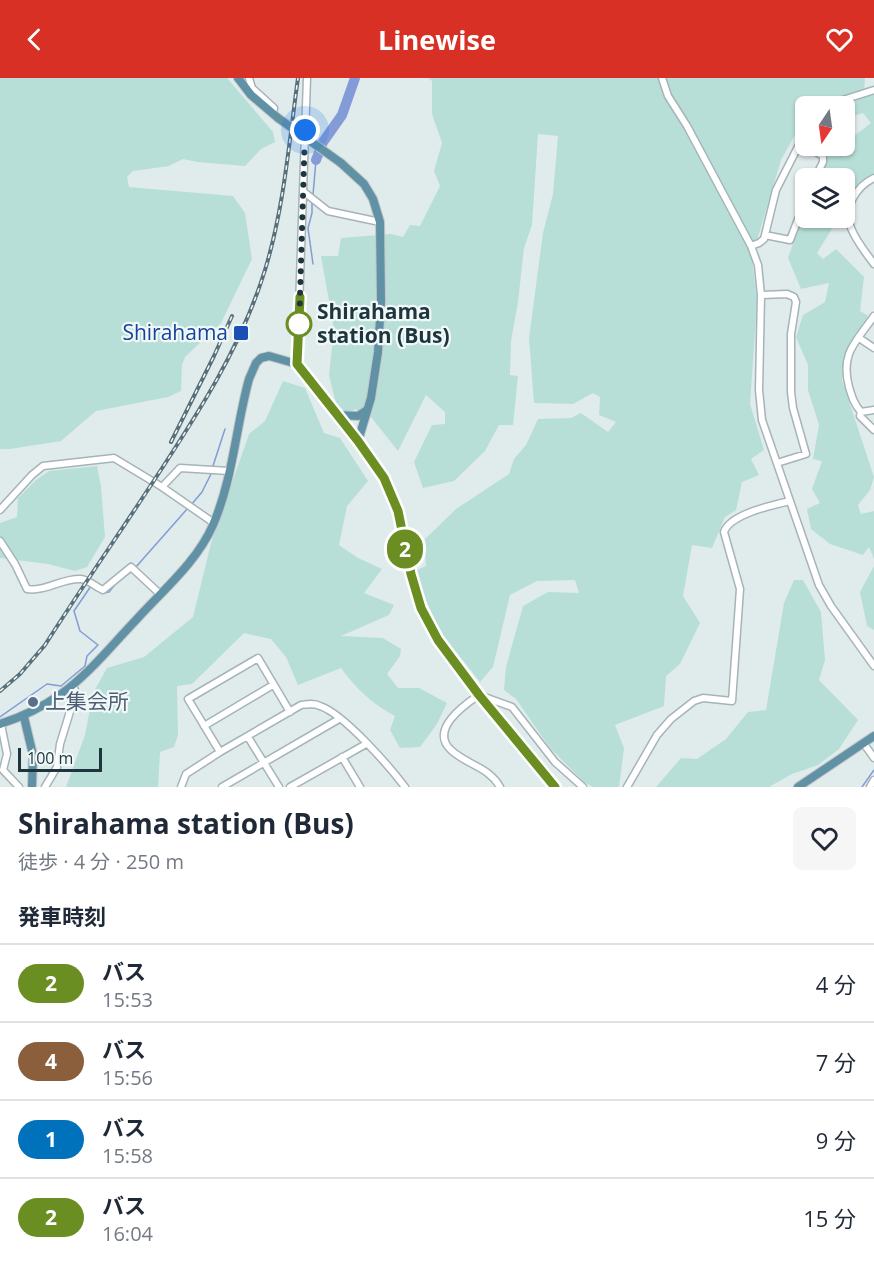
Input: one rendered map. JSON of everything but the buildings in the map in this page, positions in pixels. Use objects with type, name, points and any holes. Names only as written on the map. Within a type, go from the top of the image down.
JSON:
[{"type":"main road","points":[[238,78],[251,96],[356,175],[370,193],[380,222],[380,331],[376,377],[358,441]]},
{"type":"main road","points":[[0,724],[24,717],[72,685],[192,559],[207,538],[214,523],[229,471],[244,394],[252,369],[261,358],[269,356],[297,364],[384,478],[398,511],[411,574],[421,608],[438,640],[479,695],[555,787]]},
{"type":"main road","points":[[337,415],[358,416],[367,410]]},
{"type":"main road","points":[[24,717],[33,755],[32,787]]},
{"type":"main road","points":[[798,787],[874,736]]},
{"type":"street","points":[[249,78],[252,87],[274,108],[275,115]]},
{"type":"street","points":[[297,364],[307,78]]},
{"type":"street","points":[[662,78],[668,96],[687,126],[751,246],[758,265],[761,295],[759,390],[762,420],[825,596],[874,666]]},
{"type":"street","points":[[855,96],[874,90]]},
{"type":"street","points":[[751,246],[759,243],[765,235],[776,190],[797,156]]},
{"type":"street","points":[[874,178],[856,192],[849,215],[850,227],[874,264]]},
{"type":"street","points":[[304,192],[328,211],[380,222]]},
{"type":"street","points":[[765,235],[790,240],[795,227]]},
{"type":"street","points":[[866,253],[874,252]]},
{"type":"street","points":[[761,295],[787,294],[794,297],[796,302],[791,333],[791,392],[793,408],[806,454],[777,463]]},
{"type":"street","points":[[874,316],[847,357],[846,371],[854,402],[861,412],[860,416],[874,430]]},
{"type":"street","points":[[859,338],[874,348]]},
{"type":"street","points":[[861,412],[874,410]]},
{"type":"street","points":[[0,510],[43,466],[114,458],[162,487],[214,523]]},
{"type":"street","points":[[162,487],[180,468],[229,471]]},
{"type":"street","points":[[627,787],[657,735],[671,719],[703,698],[732,700],[740,589],[724,532],[726,525],[764,508],[790,501]]},
{"type":"street","points":[[0,541],[27,589],[35,590],[69,580],[83,579],[103,590],[131,567],[160,594]]},
{"type":"street","points":[[220,752],[188,699],[258,658],[290,712]]},
{"type":"street","points":[[45,787],[57,767],[60,744],[75,692],[72,685]]},
{"type":"street","points":[[204,726],[273,685]]},
{"type":"street","points":[[500,787],[495,777],[450,749],[445,737],[444,730],[453,715],[479,695],[512,707],[555,762],[583,787]]},
{"type":"street","points":[[181,787],[186,774],[220,752],[302,705],[311,704],[324,708],[339,719],[386,762],[405,787]]},
{"type":"street","points":[[222,787],[339,719]]},
{"type":"street","points":[[0,724],[7,754],[3,770],[19,787]]},
{"type":"street","points":[[248,737],[279,787]]},
{"type":"street","points":[[290,787],[366,744]]},
{"type":"street","points":[[864,744],[874,758]]},
{"type":"street","points":[[342,757],[359,787]]},
{"type":"street","points":[[870,787],[874,780]]},
{"type":"green space","points":[[0,78],[227,78],[273,132],[275,142],[261,149],[245,166],[183,159],[169,166],[133,171],[127,177],[129,187],[233,196],[245,213],[252,259],[221,323],[185,357],[182,365],[181,391],[168,397],[96,411],[61,441],[10,449],[0,449]]},
{"type":"green space","points":[[428,78],[865,78],[864,91],[874,90],[874,174],[858,185],[855,190],[855,168],[822,168],[829,156],[855,156],[855,135],[871,123],[863,113],[855,115],[855,96],[795,96],[795,135],[781,160],[752,257],[757,303],[750,404],[764,450],[751,459],[759,475],[742,482],[736,510],[725,517],[712,548],[692,545],[683,596],[700,623],[680,664],[666,676],[664,706],[615,725],[624,748],[619,787],[593,787],[584,782],[550,748],[516,699],[504,690],[506,667],[523,606],[548,592],[579,593],[575,580],[537,581],[510,595],[493,667],[480,682],[439,630],[420,586],[417,570],[426,566],[424,540],[456,509],[509,474],[514,459],[526,445],[538,419],[571,418],[581,413],[608,432],[616,422],[599,415],[600,397],[593,393],[573,404],[534,403],[529,338],[543,233],[553,194],[558,136],[538,134],[532,225],[524,248],[511,341],[510,375],[518,376],[513,425],[499,425],[485,451],[454,481],[423,488],[414,462],[432,425],[445,424],[445,412],[426,395],[398,451],[371,417],[355,409],[348,414],[336,404],[329,375],[334,329],[321,256],[338,256],[341,238],[391,234],[403,237],[410,225],[420,226],[440,186],[434,171],[442,143],[432,114],[432,81]]},
{"type":"green space","points":[[798,228],[832,228],[817,253],[823,259],[836,249],[864,277],[860,311],[868,316],[845,356],[842,380],[874,477],[870,490],[858,505],[861,514],[874,511],[874,559],[869,547],[863,555],[830,544],[811,529],[807,509],[820,503],[812,489],[822,461],[813,459],[819,425],[808,390],[808,365],[796,337],[803,315],[825,302],[829,283],[801,289],[788,258]]},
{"type":"green space","points":[[283,381],[305,388],[324,433],[340,438],[368,481],[347,506],[339,545],[358,558],[382,569],[364,593],[394,605],[389,615],[341,636],[383,638],[401,649],[400,656],[387,674],[398,688],[419,688],[447,703],[437,724],[420,747],[400,748],[390,730],[395,716],[365,695],[341,668],[298,685],[286,657],[271,639],[244,633],[192,684],[177,686],[178,735],[174,747],[160,752],[158,787],[66,787],[85,735],[93,693],[107,668],[144,657],[193,617],[211,543],[249,434],[265,421]]},
{"type":"green space","points":[[97,466],[105,537],[87,567],[75,571],[48,564],[0,558],[0,523],[17,517],[18,498],[36,480],[49,471]]},
{"type":"green space","points":[[874,566],[874,630],[867,626],[860,592]]},
{"type":"green space","points":[[794,580],[803,580],[821,612],[825,660],[819,680],[858,720],[839,749],[818,765],[792,774],[769,787],[656,787],[681,758],[697,759],[726,739],[748,712],[766,710],[784,603]]},
{"type":"waterway","points":[[316,160],[323,142],[342,115],[355,78]]},
{"type":"waterway","points":[[313,195],[316,160]]},
{"type":"waterway","points":[[312,202],[308,228],[313,264]]},
{"type":"waterway","points":[[212,469],[225,429]]},
{"type":"waterway","points":[[191,505],[202,492],[211,474]]},
{"type":"waterway","points":[[135,568],[188,508]]},
{"type":"waterway","points":[[124,577],[132,571]]},
{"type":"waterway","points":[[103,593],[109,592],[117,582]]},
{"type":"waterway","points":[[0,717],[47,684],[61,686],[85,666],[87,656],[98,645],[80,631],[74,611],[91,586]]},
{"type":"waterway","points":[[862,787],[874,770]]},
{"type":"railway","points":[[0,691],[20,674],[45,645],[186,432],[231,354],[255,299],[272,247],[285,175],[298,78]]},
{"type":"railway","points":[[171,442],[232,316]]},
{"type":"bus line","name":"2","points":[[300,297],[297,364],[384,478],[398,511],[411,574],[421,608],[438,640],[479,695],[555,787]]},
{"type":"place","name":"Shirahama station (Bus)","points":[[299,324]]},
{"type":"place","name":"Shirahama","points":[[241,333]]},
{"type":"place","name":"上集会所","points":[[33,702]]},
{"type":"route","points":[[299,324],[299,330],[305,130]]}]
